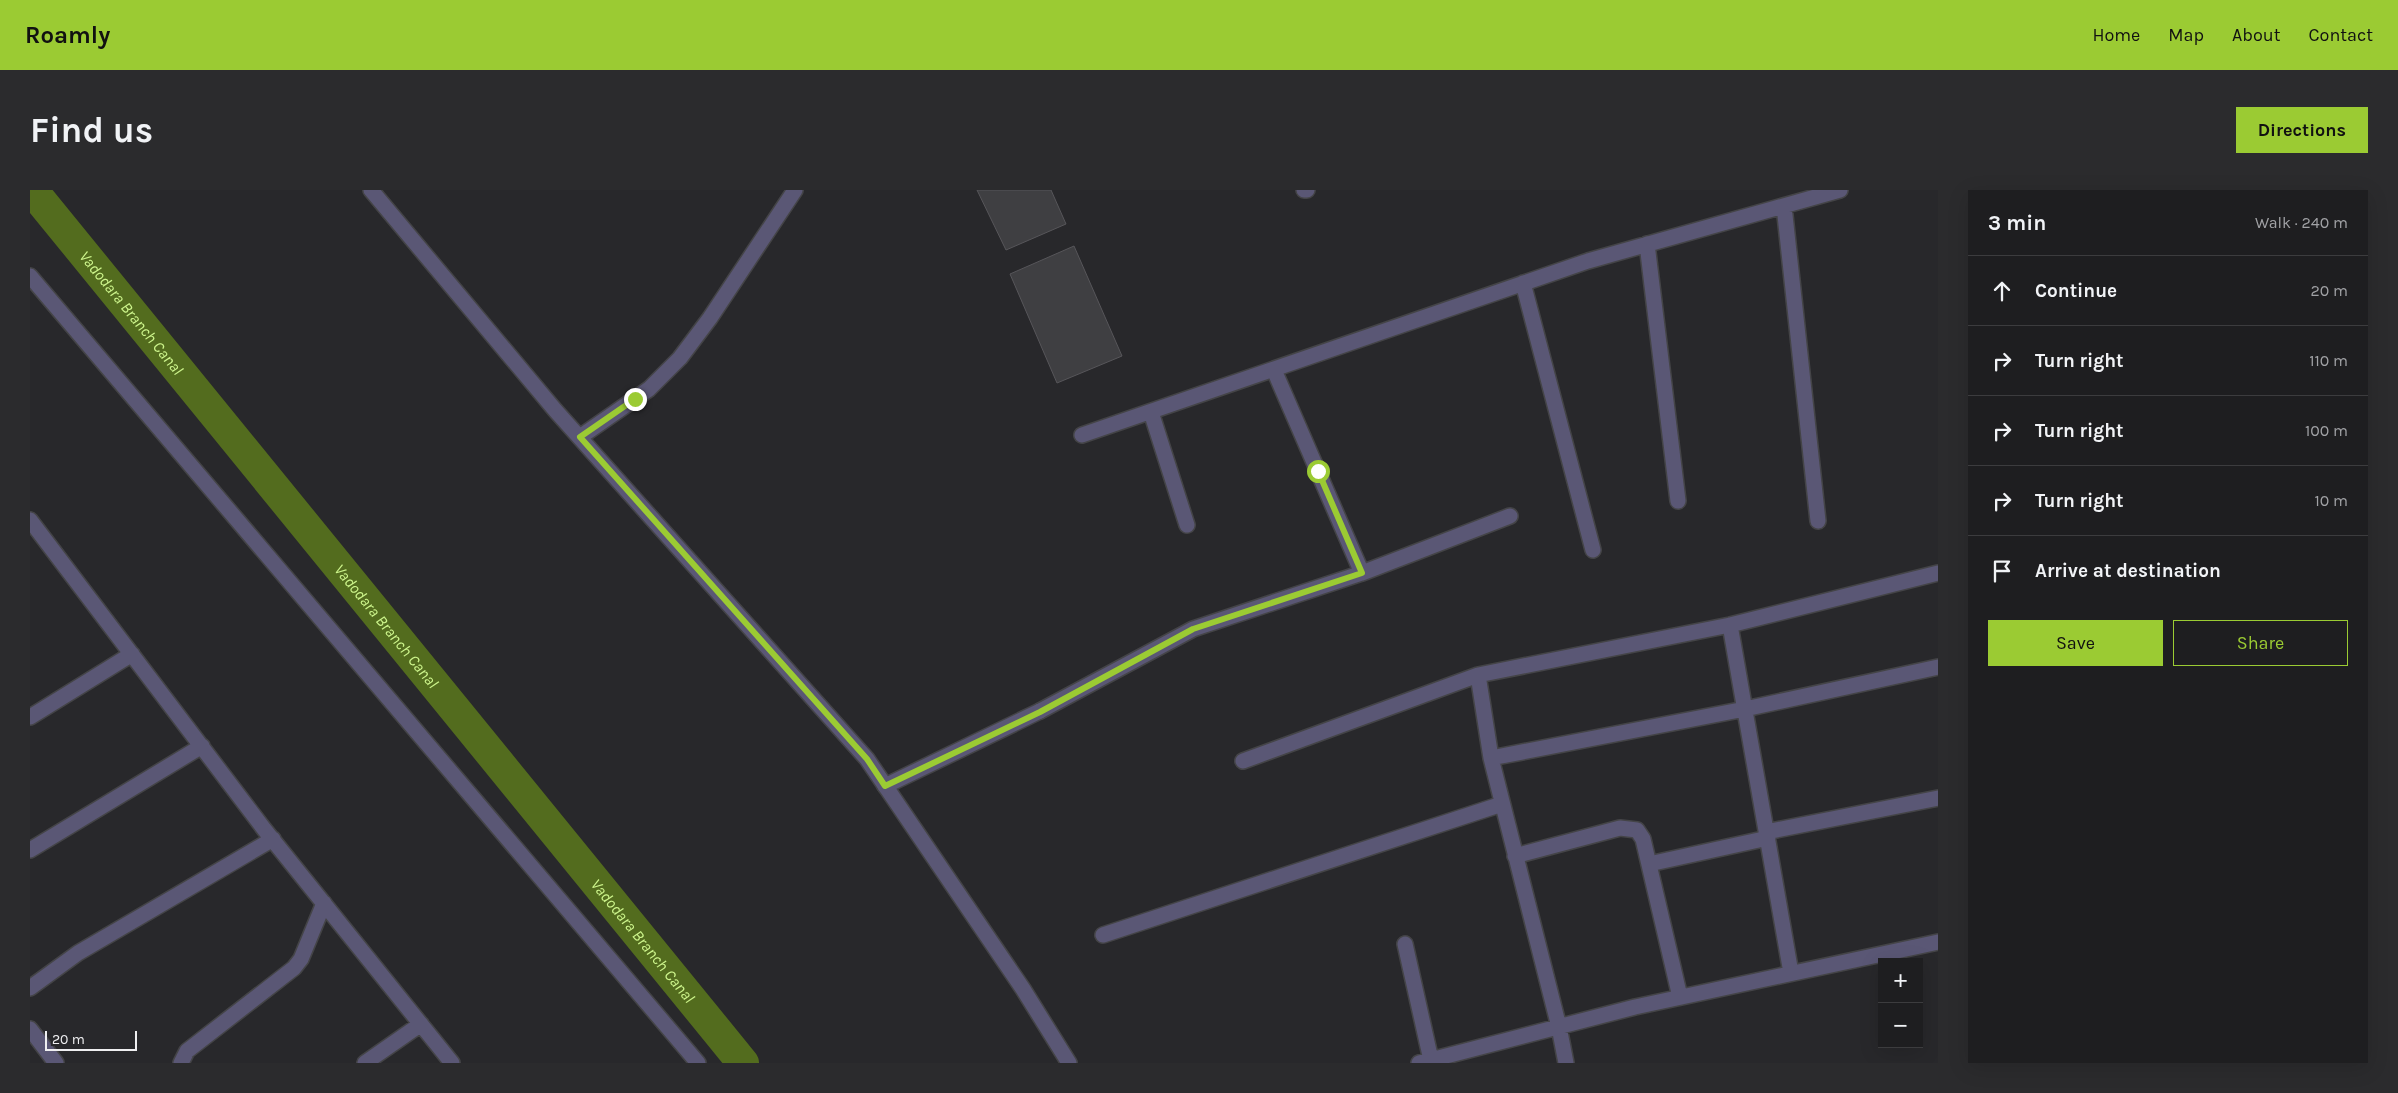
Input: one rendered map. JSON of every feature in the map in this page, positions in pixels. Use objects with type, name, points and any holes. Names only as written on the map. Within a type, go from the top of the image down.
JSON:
[{"type":"street","points":[[371,190],[580,437],[867,759],[1022,989],[1069,1063]]},
{"type":"street","points":[[580,437],[649,389],[680,358],[710,318],[795,190]]},
{"type":"street","points":[[1082,435],[1523,283],[1647,244],[1840,190]]},
{"type":"street","points":[[1784,206],[1818,521]]},
{"type":"street","points":[[1647,244],[1678,501]]},
{"type":"street","points":[[30,276],[698,1063]]},
{"type":"street","points":[[1523,283],[1593,550]]},
{"type":"street","points":[[1274,370],[1362,573]]},
{"type":"street","points":[[1151,412],[1187,525]]},
{"type":"street","points":[[885,786],[1040,712],[1193,629],[1362,573],[1510,516]]},
{"type":"street","points":[[30,520],[273,839],[452,1063]]},
{"type":"street","points":[[1243,761],[1478,675],[1730,624],[1938,574]]},
{"type":"street","points":[[1730,624],[1791,973]]},
{"type":"street","points":[[30,717],[132,654]]},
{"type":"street","points":[[1490,758],[1745,709],[1938,667]]},
{"type":"street","points":[[1478,675],[1490,758],[1559,1027],[1566,1063]]},
{"type":"street","points":[[30,850],[202,746]]},
{"type":"street","points":[[1649,864],[1767,835],[1938,798]]},
{"type":"street","points":[[1103,935],[1502,804]]},
{"type":"street","points":[[1515,856],[1627,827],[1637,830],[1643,839],[1680,997]]},
{"type":"street","points":[[30,988],[78,953],[273,839]]},
{"type":"street","points":[[181,1063],[187,1052],[294,968],[301,959],[324,903]]},
{"type":"street","points":[[1406,944],[1425,1062],[1680,997],[1938,942]]},
{"type":"street","points":[[365,1063],[421,1024]]},
{"type":"street","points":[[30,1029],[56,1063]]},
{"type":"building","points":[[977,190],[1051,190],[1066,224],[1006,250]]},
{"type":"building","points":[[1074,246],[1122,356],[1057,383],[1010,274]]},
{"type":"waterway","name":"Vadodara Branch Canal","points":[[32,190],[743,1063]]},
{"type":"route","points":[[635,399],[580,437],[867,759],[885,786],[1040,712],[1193,629],[1362,573],[1318,471]]}]
